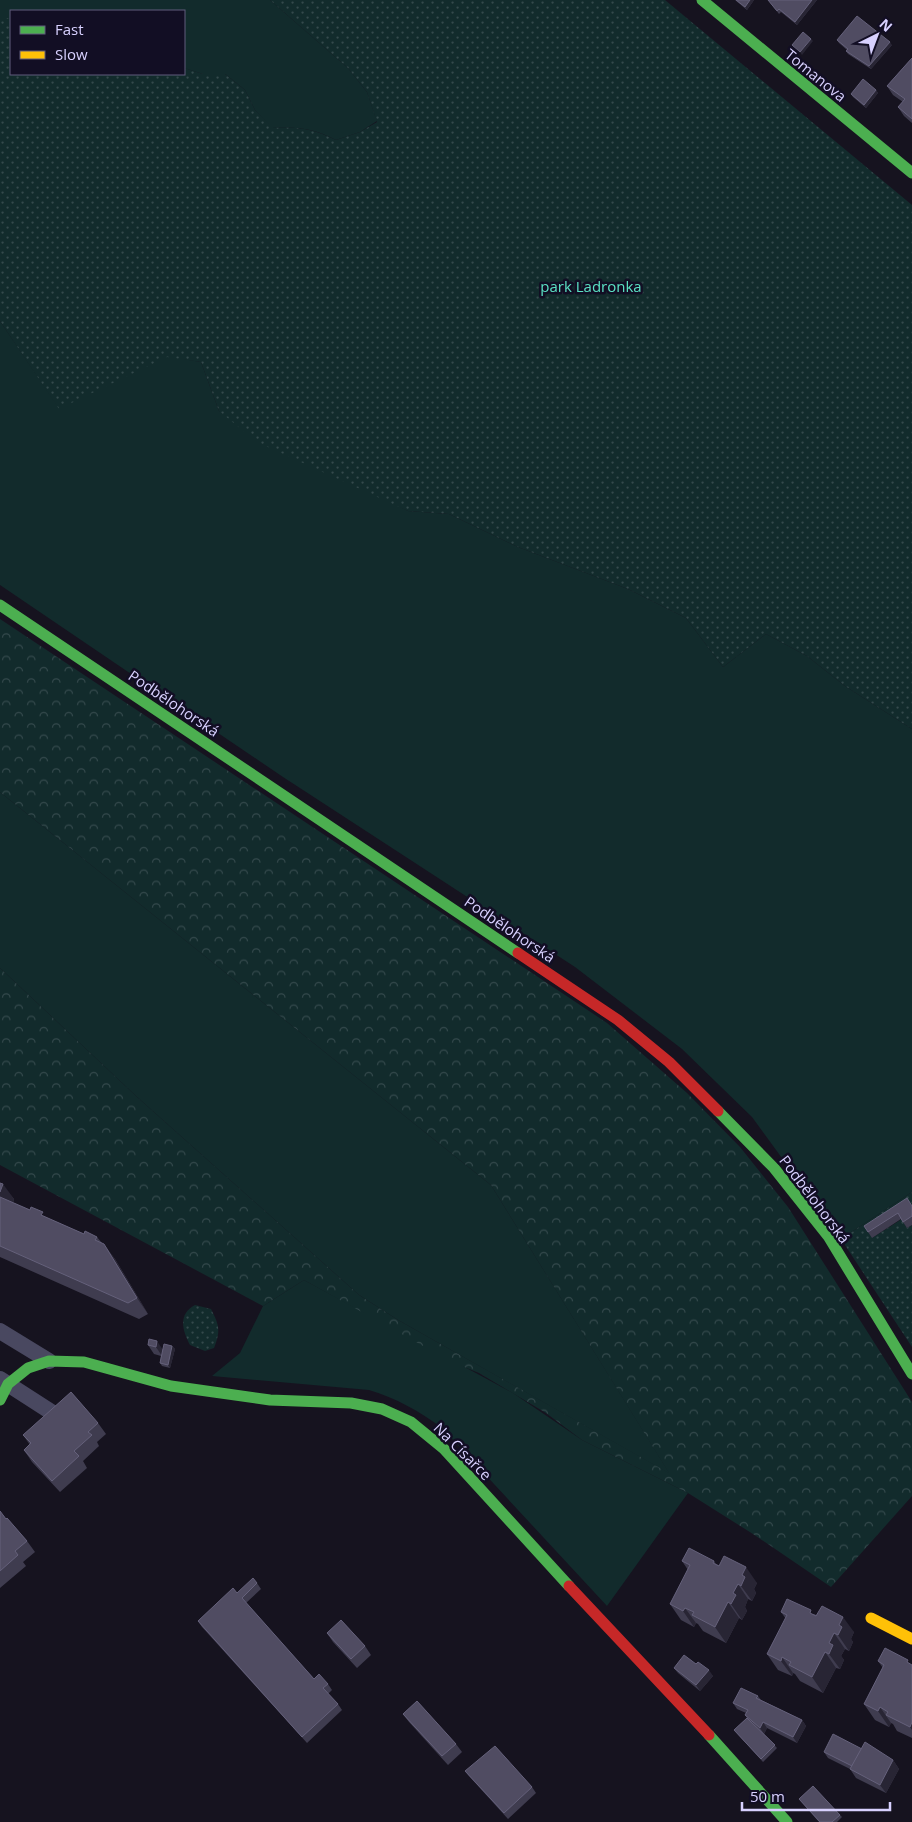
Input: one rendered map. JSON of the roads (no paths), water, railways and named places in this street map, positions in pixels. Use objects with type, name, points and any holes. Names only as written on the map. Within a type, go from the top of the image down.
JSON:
[{"type":"street","name":"Tomanova","points":[[702,0],[912,173]]},
{"type":"street","name":"Podbělohorská","points":[[0,605],[618,1020],[662,1056],[774,1168],[828,1236],[912,1374]]},
{"type":"street","points":[[0,1331],[49,1361]]},
{"type":"street","name":"Na Císařce","points":[[0,1400],[4,1381],[28,1368],[49,1361],[84,1362],[196,1391],[270,1400],[351,1403],[382,1409],[411,1422],[444,1449],[596,1615],[669,1690],[787,1822]]},
{"type":"street","points":[[4,1381],[59,1417]]},
{"type":"street","points":[[871,1618],[912,1639]]},
{"type":"park label","name":"park Ladronka","points":[[591,286]]}]
